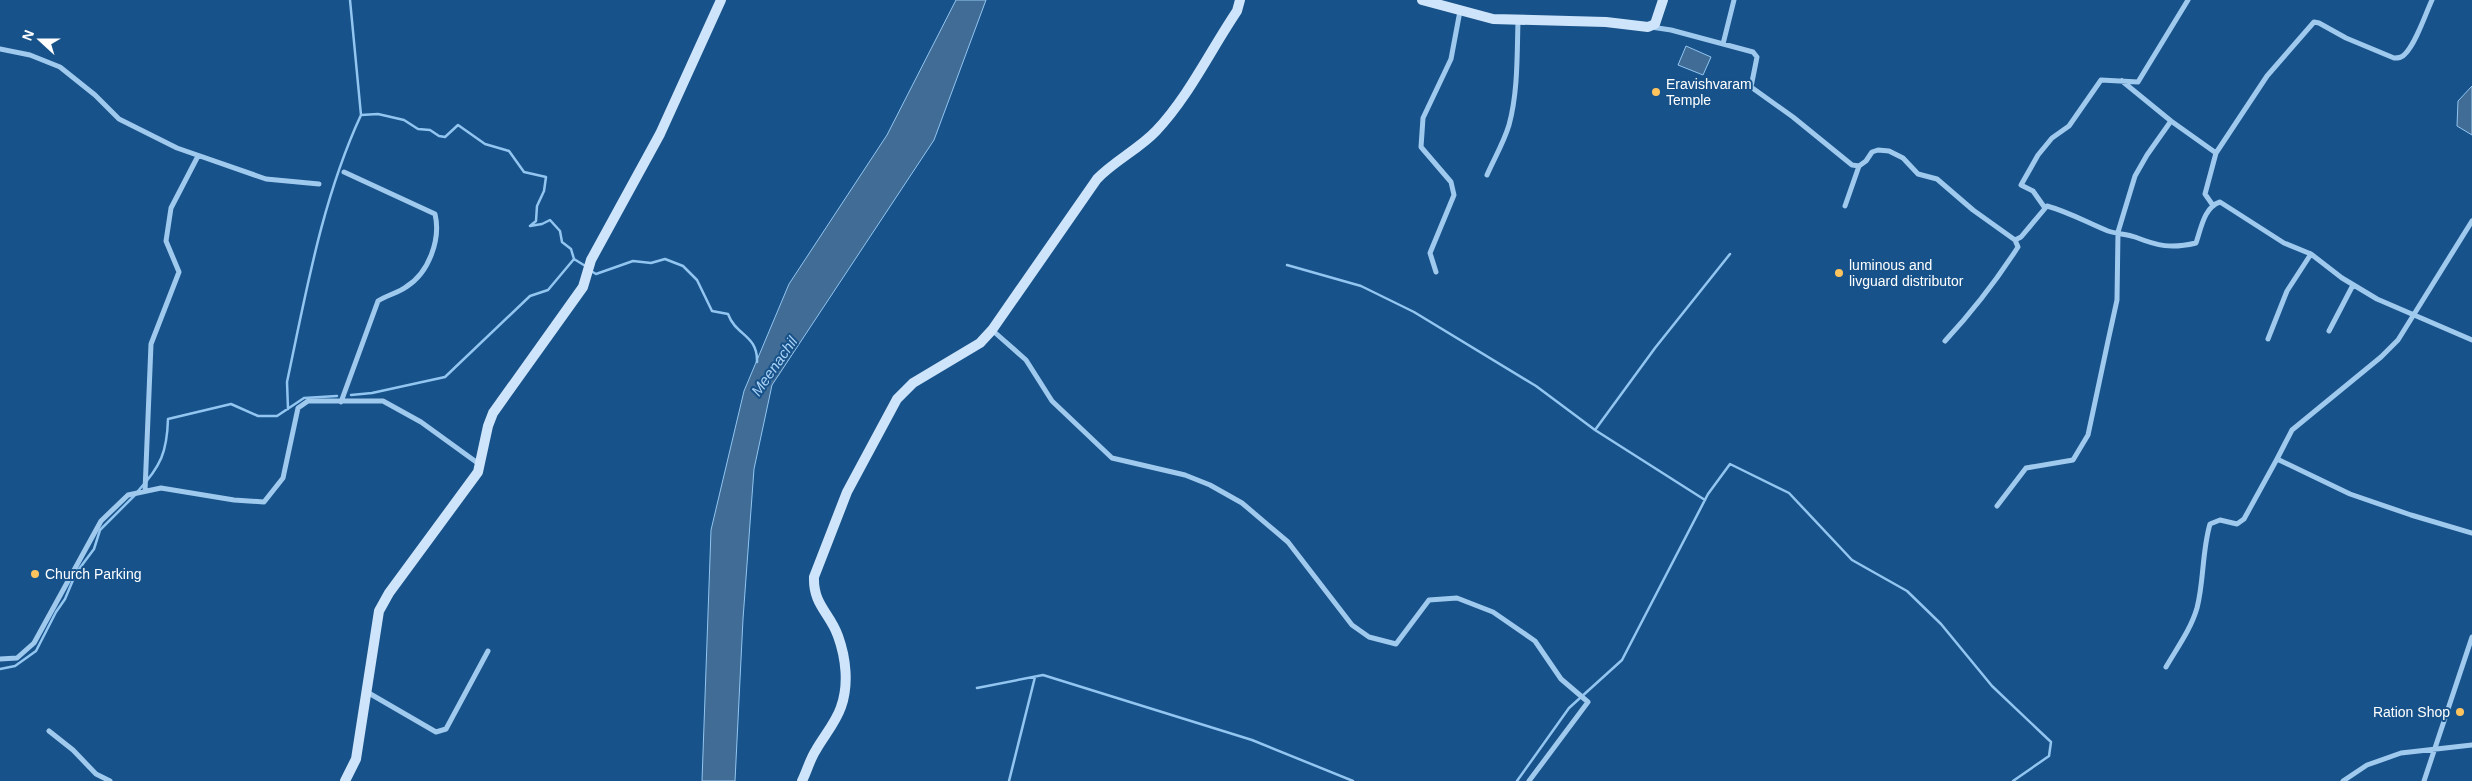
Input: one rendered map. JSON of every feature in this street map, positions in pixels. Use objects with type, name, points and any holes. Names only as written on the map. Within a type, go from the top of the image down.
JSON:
[{"type":"main road","points":[[345,781],[356,759],[379,611],[389,593],[478,472],[488,426],[493,413],[583,286],[591,260],[660,134],[721,0]]},
{"type":"main road","points":[[802,781],[814,752],[841,708],[845,686],[843,652],[838,634],[814,591],[814,577],[846,492],[897,399],[905,389],[980,343],[992,330],[1096,178],[1154,133],[1172,114],[1236,11],[1240,0]]},
{"type":"main road","points":[[1422,0],[1492,19],[1606,22],[1648,27],[1655,24],[1663,0]]},
{"type":"street","points":[[1723,44],[1734,0]]},
{"type":"street","points":[[2045,208],[2033,191],[2021,185],[2038,155],[2052,138],[2068,126],[2101,80],[2138,82],[2188,0]]},
{"type":"street","points":[[2212,204],[2205,194],[2216,153],[2268,76],[2314,22],[2320,23],[2346,38],[2394,58],[2400,58],[2408,49],[2432,0]]},
{"type":"street","points":[[1436,272],[1430,253],[1454,195],[1451,182],[1421,147],[1423,118],[1451,59],[1460,11]]},
{"type":"street","points":[[1487,175],[1510,120],[1516,78],[1518,21]]},
{"type":"street","points":[[1648,27],[1671,30],[1753,52],[1757,58],[1751,87],[1793,117],[1852,165],[1859,166],[1866,162],[1872,152],[1878,150],[1889,151],[1903,158],[1918,174],[1937,179],[1973,210],[2015,240],[2018,247],[2005,267],[1978,305],[1945,342]]},
{"type":"street","points":[[0,50],[30,55],[60,67],[119,119],[177,148],[266,179],[319,184]]},
{"type":"street","points":[[2121,81],[2171,121],[2216,153]]},
{"type":"street","points":[[1997,506],[2026,468],[2073,460],[2088,435],[2116,300],[2118,232],[2136,176],[2147,155],[2171,121]]},
{"type":"street","points":[[145,491],[151,344],[179,272],[166,241],[171,208],[198,156]]},
{"type":"street","points":[[1845,206],[1859,166]]},
{"type":"street","points":[[341,402],[378,300],[407,287],[422,273],[436,244],[438,227],[436,214],[344,172]]},
{"type":"street","points":[[2015,240],[2021,237],[2047,206],[2110,232],[2134,236],[2150,244],[2170,246],[2196,243],[2206,213],[2212,204],[2220,202],[2284,243],[2311,254],[2353,285],[2377,299],[2472,340]]},
{"type":"street","points":[[2166,667],[2191,624],[2197,607],[2210,524],[2220,520],[2237,524],[2244,519],[2292,430],[2381,357],[2398,340],[2472,221]]},
{"type":"street","points":[[2268,339],[2287,290],[2311,254]]},
{"type":"street","points":[[2329,331],[2353,285]]},
{"type":"street","points":[[992,330],[1026,360],[1052,400],[1112,458],[1184,475],[1210,485],[1242,503],[1288,542],[1352,625],[1369,637],[1396,644],[1429,600],[1457,598],[1493,612],[1535,641],[1561,679],[1581,694],[1588,702],[1529,781]]},
{"type":"street","points":[[0,659],[18,658],[34,643],[101,521],[128,495],[161,488],[234,500],[264,502],[283,478],[298,408],[308,402],[383,401],[422,422],[480,465]]},
{"type":"street","points":[[2277,459],[2350,494],[2472,533]]},
{"type":"street","points":[[2424,781],[2472,637]]},
{"type":"street","points":[[367,692],[436,732],[446,730],[488,651]]},
{"type":"street","points":[[49,731],[73,750],[96,774],[110,781]]},
{"type":"street","points":[[2343,781],[2367,765],[2389,756],[2472,745]]},
{"type":"water","name":"Meenachil","points":[[956,0],[986,0],[934,140],[772,385],[754,469],[743,619],[735,781],[702,781],[711,530],[744,391],[789,284],[887,135]]},
{"type":"water","points":[[1686,46],[1711,57],[1703,75],[1678,65]]},
{"type":"water","points":[[2472,86],[2472,135],[2457,126],[2458,101]]},
{"type":"waterway","points":[[350,0],[361,115],[378,114],[404,120],[418,129],[430,130],[439,136],[445,137],[458,125],[485,144],[509,151],[524,172],[546,177],[544,191],[537,206],[536,221],[530,226],[542,224],[550,220],[560,231],[562,242],[571,249],[574,259],[587,267]]},
{"type":"waterway","points":[[288,409],[287,382],[316,247],[347,147],[361,115]]},
{"type":"waterway","points":[[1595,430],[1655,348],[1730,254]]},
{"type":"waterway","points":[[351,395],[372,393],[445,377],[530,296],[548,290],[574,259]]},
{"type":"waterway","name":"Meenachil","points":[[591,271],[596,274],[633,261],[651,263],[665,259],[683,266],[697,280],[712,311],[728,314],[736,327],[754,346],[757,362]]},
{"type":"waterway","points":[[1287,265],[1361,286],[1414,312],[1536,386],[1595,430],[1705,500]]},
{"type":"waterway","points":[[138,491],[152,474],[161,458],[166,441],[168,419],[231,404],[258,416],[277,416],[304,398],[337,396]]},
{"type":"waterway","points":[[1517,781],[1569,708],[1622,660],[1708,494],[1730,464],[1789,493],[1852,560],[1907,591],[1941,624],[1992,686],[2051,742],[2049,756],[2013,781]]},
{"type":"waterway","points":[[0,669],[15,666],[36,651],[56,612],[65,599],[76,573],[94,549],[100,530],[135,495]]},
{"type":"waterway","points":[[977,688],[1043,675],[1252,740],[1353,781]]},
{"type":"waterway","points":[[1009,781],[1035,677]]},
{"type":"place","name":"Eravishvaram Temple","points":[[1656,92]]},
{"type":"place","name":"luminous and livguard distributor","points":[[1839,273]]},
{"type":"place","name":"Church Parking","points":[[35,574]]},
{"type":"place","name":"Ration Shop","points":[[2460,712]]}]
